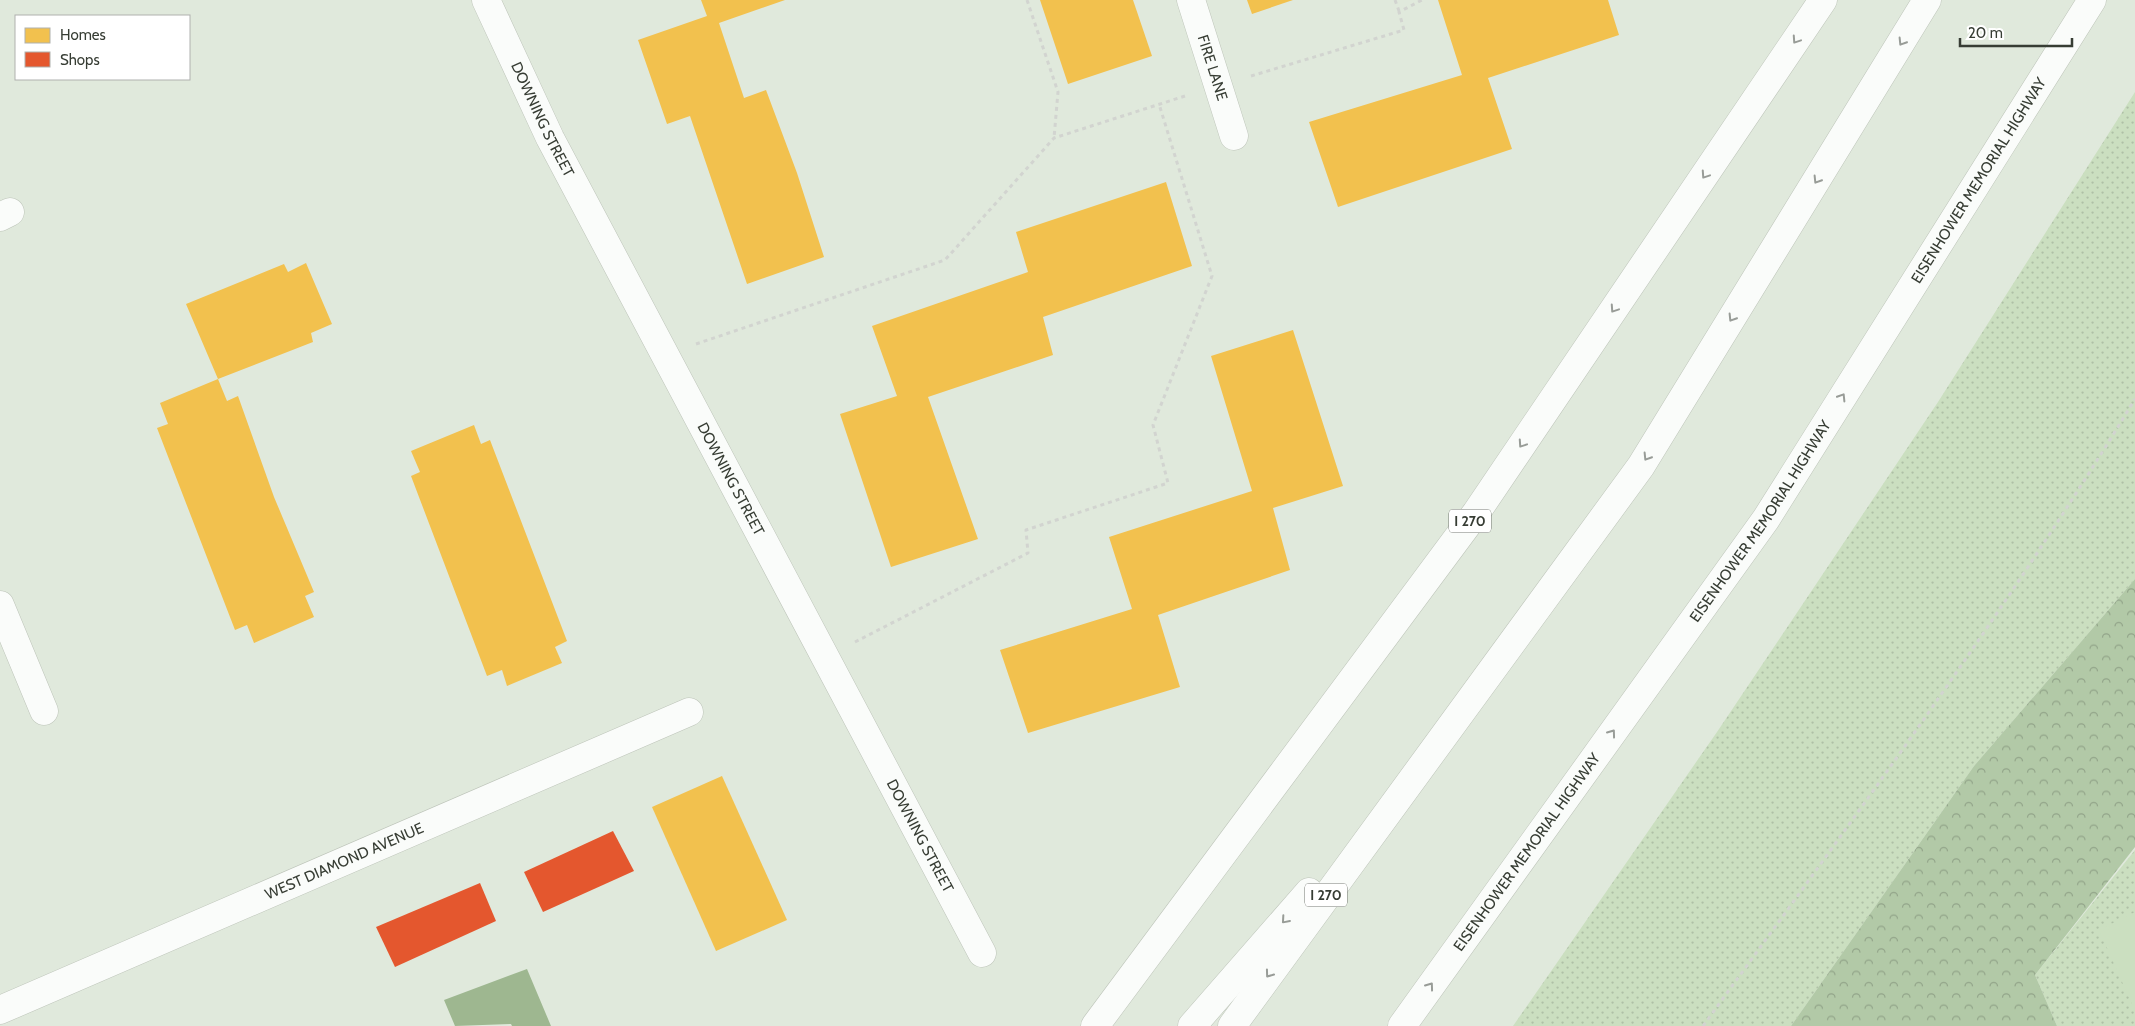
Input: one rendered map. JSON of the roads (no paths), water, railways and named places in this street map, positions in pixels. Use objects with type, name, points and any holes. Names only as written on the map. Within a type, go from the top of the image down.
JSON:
[{"type":"main road","name":"DOWNING STREET","points":[[486,0],[550,138],[982,953]]},
{"type":"main road","name":"FIRE LANE","points":[[1191,0],[1234,136]]},
{"type":"main road","name":"I 270","points":[[1095,1026],[1476,513],[1823,0]]},
{"type":"main road","name":"I 270","points":[[1232,1026],[1641,466],[1927,0]]},
{"type":"main road","name":"EISENHOWER MEMORIAL HIGHWAY","points":[[1402,1026],[1766,519],[2092,0]]},
{"type":"main road","points":[[0,605],[44,711]]},
{"type":"main road","name":"WEST DIAMOND AVENUE","points":[[0,1010],[690,712]]},
{"type":"main road","points":[[1192,1026],[1421,765]]}]
